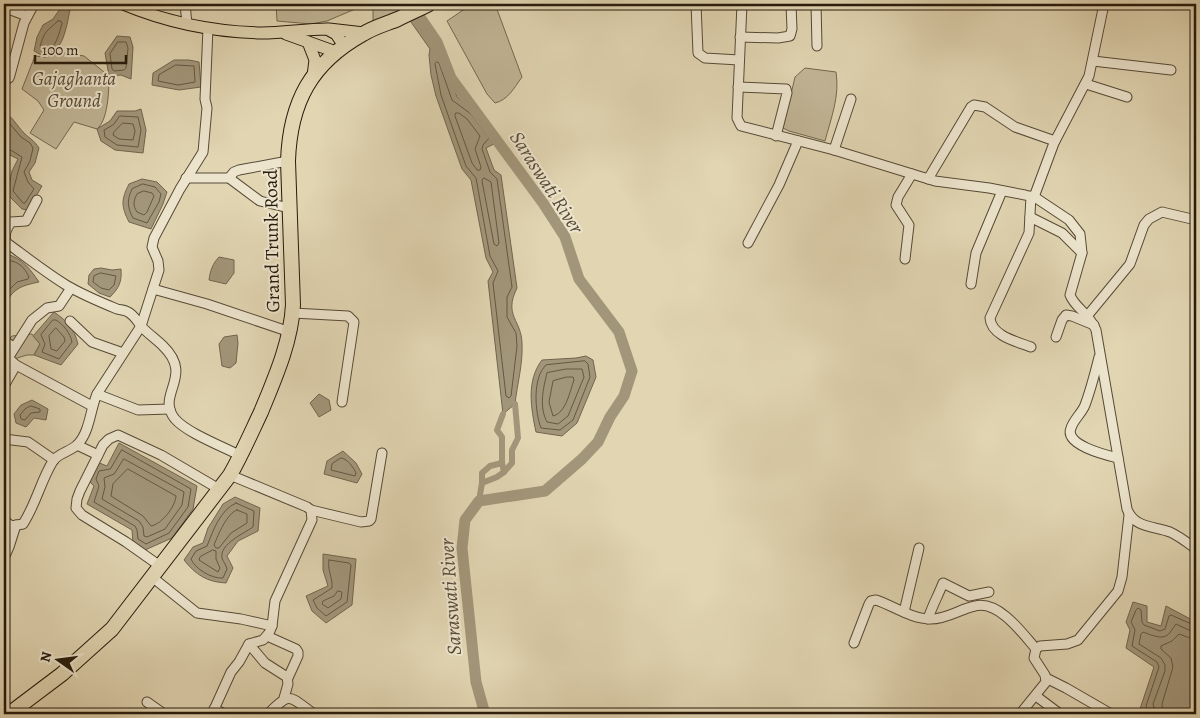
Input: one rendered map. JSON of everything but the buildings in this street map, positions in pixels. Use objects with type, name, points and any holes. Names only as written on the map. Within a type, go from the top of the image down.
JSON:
[{"type":"highway","name":"Grand Trunk Road","points":[[76,661],[112,629],[230,474],[242,456],[275,379],[290,332],[293,313],[288,161],[289,140],[296,109],[321,65],[340,49],[364,33],[429,4]]},
{"type":"highway","points":[[20,714],[94,651],[112,629]]},
{"type":"highway","points":[[4,706],[60,669],[76,661]]},
{"type":"highway","points":[[9,714],[76,661]]},
{"type":"main road","points":[[124,4],[158,16],[208,28],[260,33],[327,29],[364,33]]},
{"type":"main road","points":[[282,32],[308,42],[340,49],[336,34],[327,29]]},
{"type":"main road","points":[[308,42],[315,60],[314,76]]},
{"type":"street","points":[[4,81],[10,75],[27,16],[34,4]]},
{"type":"street","points":[[185,4],[187,24]]},
{"type":"street","points":[[696,4],[698,53],[705,58],[739,60]]},
{"type":"street","points":[[742,4],[738,123],[745,128],[834,150],[928,179],[1032,197],[1050,207],[1076,227],[1082,239],[1082,253],[1070,295],[1072,300],[1088,315],[1094,325],[1129,515],[1122,577],[1118,591],[1078,640],[1067,644],[1040,646],[1036,649],[1034,658],[1046,678],[1111,714]]},
{"type":"street","points":[[740,37],[778,38],[790,36],[792,29],[791,4]]},
{"type":"street","points":[[816,4],[817,46]]},
{"type":"street","points":[[1032,347],[1002,335],[992,327],[990,318],[1028,238],[1032,197],[1065,120],[1086,84],[1093,61],[1104,4]]},
{"type":"street","points":[[4,5],[18,8],[27,16]]},
{"type":"street","points":[[4,520],[11,526],[23,524],[30,513],[54,460],[77,445],[86,428],[97,394],[141,326],[159,270],[158,261],[152,247],[154,238],[186,178],[203,152],[207,108],[205,99],[208,28]]},
{"type":"street","points":[[1093,61],[1171,70]]},
{"type":"street","points":[[1086,84],[1127,97]]},
{"type":"street","points":[[738,87],[786,89],[787,96],[776,136]]},
{"type":"street","points":[[834,150],[851,99]]},
{"type":"street","points":[[928,179],[974,105],[985,107],[1019,128],[1055,141]]},
{"type":"street","points":[[748,243],[781,180],[798,141]]},
{"type":"street","points":[[229,178],[234,172],[239,170],[288,161]]},
{"type":"street","points":[[905,259],[910,227],[896,205],[898,197],[912,174]]},
{"type":"street","points":[[186,178],[229,178],[260,201],[289,208]]},
{"type":"street","points":[[971,284],[976,253],[1002,191]]},
{"type":"street","points":[[37,200],[26,221],[14,220],[11,222],[4,239],[7,243],[71,288],[129,312],[136,318],[141,326],[163,346],[175,362],[176,374],[170,397],[170,409],[179,423],[242,456]]},
{"type":"street","points":[[1088,315],[1130,264],[1144,226],[1149,218],[1162,212],[1196,220]]},
{"type":"street","points":[[1030,217],[1062,233],[1082,253]]},
{"type":"street","points":[[71,288],[59,306],[47,308],[32,320],[6,356],[16,365],[92,406]]},
{"type":"street","points":[[153,289],[207,304],[290,332]]},
{"type":"street","points":[[293,313],[348,316],[354,322],[342,402]]},
{"type":"street","points":[[1056,337],[1062,320],[1066,315],[1094,325]]},
{"type":"street","points":[[70,321],[92,342],[123,353]]},
{"type":"street","points":[[4,340],[14,347]]},
{"type":"street","points":[[1100,354],[1085,405],[1071,426],[1070,434],[1072,440],[1085,447],[1118,458]]},
{"type":"street","points":[[4,386],[16,365]]},
{"type":"street","points":[[97,394],[138,410],[170,409]]},
{"type":"street","points":[[219,489],[161,455],[118,435],[103,445],[80,491],[76,508],[82,515],[126,542],[197,613],[241,619],[272,626]]},
{"type":"street","points":[[4,439],[28,442],[54,460]]},
{"type":"street","points":[[77,445],[98,455]]},
{"type":"street","points":[[230,474],[311,510],[361,522],[371,519],[382,453]]},
{"type":"street","points":[[225,714],[213,712],[231,672],[249,644],[263,640],[272,626],[275,602],[305,539],[312,520],[311,510]]},
{"type":"street","points":[[1129,515],[1137,522],[1170,533],[1196,549]]},
{"type":"street","points":[[4,558],[16,525]]},
{"type":"street","points":[[904,612],[919,548]]},
{"type":"street","points":[[928,619],[932,604],[938,596],[942,583],[969,596],[990,592]]},
{"type":"street","points":[[854,642],[871,601],[879,600],[904,612],[928,619],[951,616],[973,606],[984,606],[1006,615],[1036,649]]},
{"type":"street","points":[[267,636],[298,652],[288,678],[284,698],[268,714]]},
{"type":"street","points":[[249,644],[265,663],[288,678]]},
{"type":"street","points":[[1020,714],[1044,685],[1046,678]]},
{"type":"street","points":[[1036,696],[1060,714]]},
{"type":"street","points":[[284,698],[296,701],[314,714]]},
{"type":"street","points":[[146,702],[164,714]]},
{"type":"green space","points":[[276,4],[367,4],[327,21],[311,24],[277,21]]},
{"type":"green space","points":[[373,4],[406,4],[406,10],[373,22]]},
{"type":"green space","points":[[472,4],[495,4],[522,77],[504,99],[495,103],[487,94],[447,21]]},
{"type":"green space","name":"Gajaghanta Ground","points":[[66,53],[84,56],[109,76],[108,97],[104,119],[97,129],[74,122],[56,149],[30,133],[44,110],[38,101],[22,89],[35,56],[45,57]]},
{"type":"green space","points":[[805,68],[836,72],[836,98],[825,141],[783,128],[795,77]]},
{"type":"green space","points":[[32,334],[40,344],[34,355],[27,355],[4,362],[4,344],[12,336]]},
{"type":"water","points":[[62,6],[66,6],[70,10],[63,38],[56,49],[45,57],[34,51],[37,37],[43,25],[53,19]]},
{"type":"water","points":[[417,13],[437,42],[457,97],[475,111],[498,142],[486,148],[494,170],[501,175],[517,288],[513,297],[512,312],[519,329],[522,344],[521,367],[515,404],[503,414],[488,281],[493,272],[486,258],[471,180],[462,169],[436,96],[431,75],[430,49],[411,22],[410,17]]},
{"type":"water","points":[[117,36],[130,37],[133,47],[131,79],[121,75],[109,76],[105,53]]},
{"type":"water","points":[[174,60],[199,62],[201,87],[179,90],[152,85],[153,73]]},
{"type":"water","points":[[141,109],[146,130],[143,153],[115,150],[101,141],[97,129],[110,121],[117,111]]},
{"type":"water","points":[[4,112],[10,116],[39,148],[35,163],[29,172],[32,180],[42,186],[28,210],[22,209],[7,194],[12,171],[18,159],[4,152]]},
{"type":"water","points":[[142,179],[157,182],[167,192],[151,229],[129,222],[123,207],[124,194],[129,184]]},
{"type":"water","points":[[7,254],[22,262],[39,282],[21,287],[13,293],[4,309],[4,260]]},
{"type":"water","points":[[219,257],[234,260],[234,273],[226,284],[209,280],[212,267]]},
{"type":"water","points":[[94,269],[121,269],[119,284],[116,291],[110,297],[99,293],[88,284],[89,275]]},
{"type":"water","points":[[54,312],[69,325],[78,344],[61,365],[34,355],[40,344],[33,336]]},
{"type":"water","points":[[237,335],[236,363],[230,368],[222,366],[219,344],[224,337]]},
{"type":"water","points":[[586,356],[593,360],[596,377],[577,423],[562,436],[536,432],[531,395],[534,377],[542,360]]},
{"type":"water","points":[[319,394],[329,400],[331,410],[319,417],[310,403]]},
{"type":"water","points":[[32,400],[48,409],[46,420],[34,418],[26,427],[16,423],[14,414],[21,405]]},
{"type":"water","points":[[119,443],[197,486],[193,509],[172,538],[145,550],[133,543],[132,530],[87,504],[94,486],[89,481],[97,462],[107,466]]},
{"type":"water","points":[[343,451],[356,463],[362,474],[357,483],[324,474],[327,461]]},
{"type":"water","points":[[235,497],[260,508],[258,531],[238,541],[227,556],[233,568],[226,583],[213,581],[198,574],[184,560],[193,547],[203,543],[208,528],[223,504]]},
{"type":"water","points":[[323,554],[356,559],[352,605],[326,623],[312,611],[306,596],[328,586],[323,570]]},
{"type":"water","points":[[1133,602],[1147,606],[1147,622],[1161,626],[1166,606],[1196,622],[1196,714],[1147,714],[1140,709],[1154,667],[1126,648],[1130,630],[1126,622]]},
{"type":"waterway","name":"Saraswati River","points":[[411,4],[437,42],[451,78],[543,203],[565,237],[579,279],[619,332],[632,371],[624,396],[610,417],[598,442],[582,459],[545,491],[479,501],[465,520],[462,548],[476,682],[485,714]]},
{"type":"waterway","points":[[479,501],[482,483],[497,477],[512,463],[512,450],[518,438],[515,404]]},
{"type":"waterway","points":[[503,414],[497,430],[502,437],[504,472]]},
{"type":"waterway","points":[[482,483],[482,473],[490,466],[502,463]]}]
